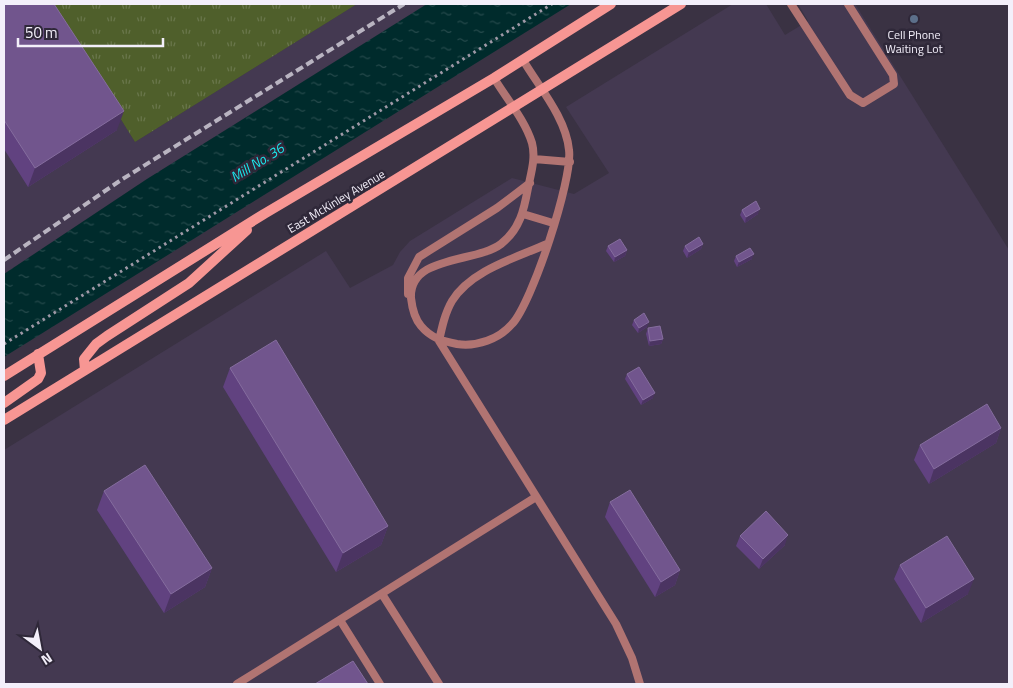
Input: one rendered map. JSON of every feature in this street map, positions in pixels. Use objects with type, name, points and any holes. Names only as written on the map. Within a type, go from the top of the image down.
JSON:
[{"type":"main road","points":[[4,376],[264,214],[494,78],[611,4]]},
{"type":"main road","name":"East McKinley Avenue","points":[[4,420],[681,4]]},
{"type":"main road","points":[[84,370],[84,359],[96,344],[189,283],[264,214]]},
{"type":"main road","points":[[4,403],[38,379],[41,373],[38,354]]},
{"type":"lane","points":[[791,4],[850,95],[863,104],[894,84],[893,75],[848,4]]},
{"type":"lane","points":[[439,340],[461,345],[479,344],[497,337],[512,324],[525,305],[536,281],[564,191],[570,162],[568,140],[523,60]]},
{"type":"lane","points":[[412,306],[412,287],[420,274],[433,266],[488,252],[496,248],[513,232],[523,214],[534,159],[531,141],[494,78]]},
{"type":"lane","points":[[534,159],[570,162]]},
{"type":"lane","points":[[530,183],[497,208],[419,258],[408,278],[408,291],[420,325],[439,340],[616,624],[632,658],[640,684]]},
{"type":"lane","points":[[523,214],[554,223]]},
{"type":"lane","points":[[439,340],[444,318],[453,300],[471,281],[485,272],[547,244]]},
{"type":"lane","points":[[237,684],[536,497]]},
{"type":"lane","points":[[382,594],[439,684]]},
{"type":"lane","points":[[340,620],[380,684]]},
{"type":"path","points":[[4,344],[552,4]]},
{"type":"shaded area","points":[[4,4],[49,4],[135,142],[357,4],[427,4],[147,179],[4,274]]},
{"type":"shaded area","points":[[733,4],[766,4],[785,35],[808,21],[798,4],[855,4],[1009,250],[1009,684],[4,684],[4,450],[326,251],[350,288],[393,265],[400,252],[410,241],[512,178],[574,194],[609,173],[566,107]]},
{"type":"green space","points":[[49,4],[357,4],[135,142]]},
{"type":"water","name":"Mill No. 36","points":[[427,4],[571,4],[4,357],[4,274],[147,179]]},
{"type":"building","points":[[4,4],[54,4],[124,111],[35,168],[4,120]]},
{"type":"building","points":[[756,201],[760,209],[746,217],[742,210]]},
{"type":"building","points":[[699,237],[703,244],[689,252],[685,246]]},
{"type":"building","points":[[620,239],[627,250],[615,257],[608,246]]},
{"type":"building","points":[[750,248],[754,254],[739,262],[736,256]]},
{"type":"building","points":[[644,313],[649,322],[639,328],[634,320]]},
{"type":"building","points":[[660,326],[663,339],[650,341],[648,328]]},
{"type":"building","points":[[276,340],[388,526],[343,553],[230,368]]},
{"type":"building","points":[[639,367],[655,393],[643,400],[627,374]]},
{"type":"building","points":[[987,404],[1001,428],[934,469],[920,445]]},
{"type":"building","points":[[145,465],[212,568],[171,594],[104,491]]},
{"type":"building","points":[[630,490],[680,570],[661,582],[610,502]]},
{"type":"building","points":[[766,511],[788,535],[763,559],[740,536]]},
{"type":"building","points":[[947,536],[974,579],[926,608],[900,565]]},
{"type":"building","points":[[353,661],[368,684],[315,684]]},
{"type":"railway","points":[[4,260],[121,180],[404,4]]},
{"type":"place","name":"Cell Phone Waiting Lot","points":[[914,19]]}]
